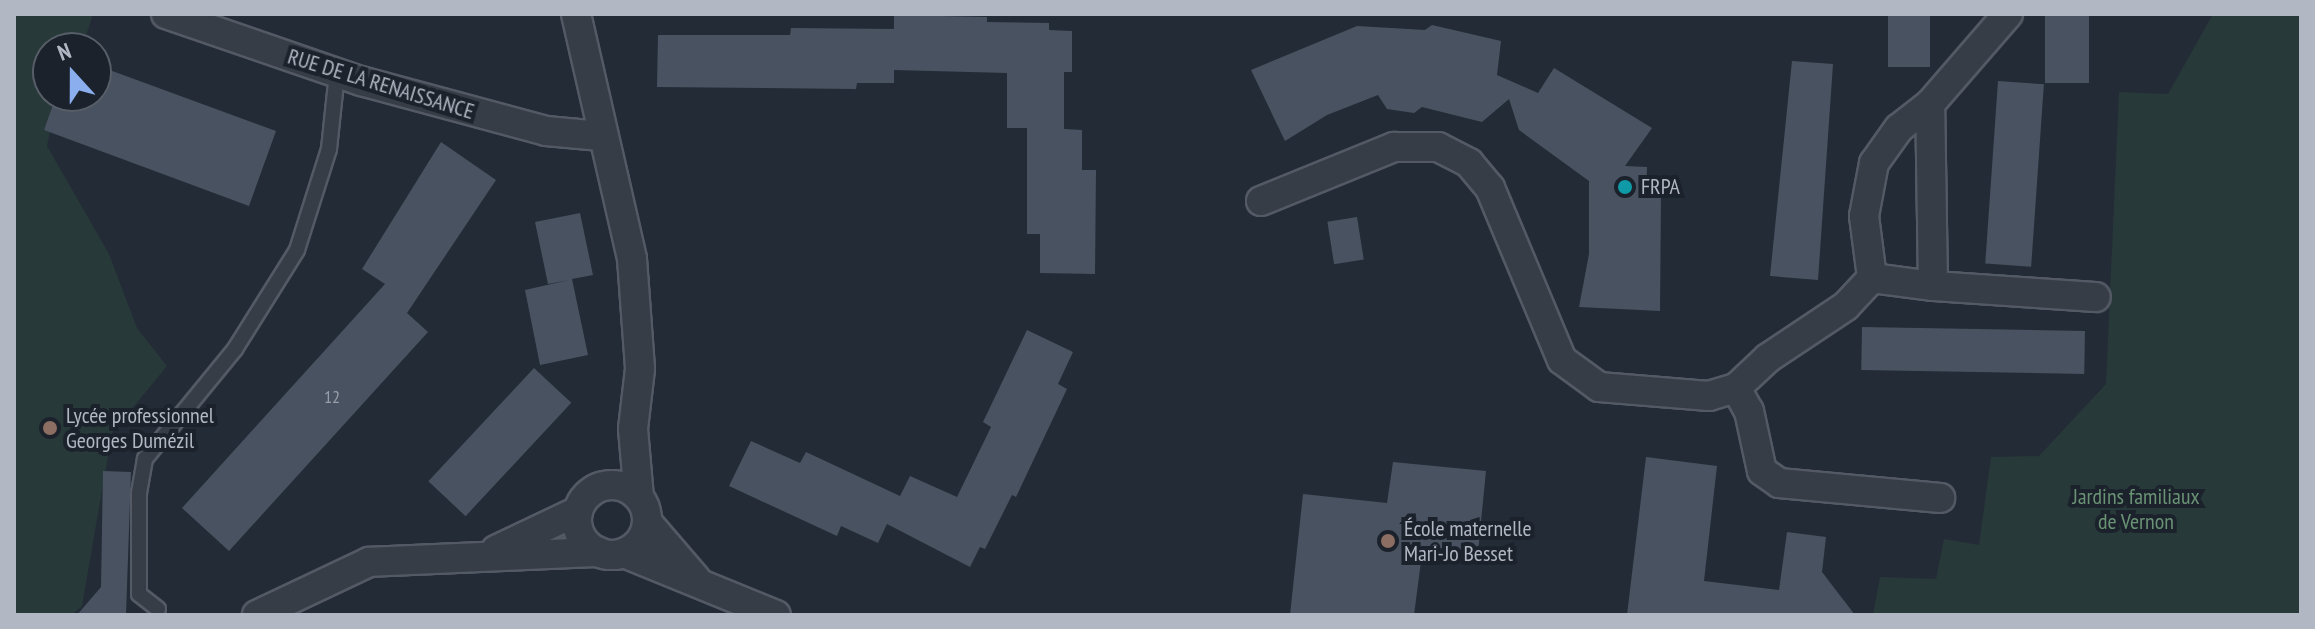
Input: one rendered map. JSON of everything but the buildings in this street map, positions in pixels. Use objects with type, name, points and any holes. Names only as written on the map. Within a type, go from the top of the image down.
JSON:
[{"type":"street","name":"RUE DE LA RENAISSANCE","points":[[166,14],[337,73],[546,131],[601,136]]},
{"type":"street","points":[[257,615],[369,562],[485,554],[612,553],[640,541],[643,510],[633,429],[640,369],[632,259],[601,136],[576,14]]},
{"type":"street","points":[[1872,278],[1864,216],[1874,163],[1899,128],[1930,104],[2008,14]]},
{"type":"street","points":[[1930,104],[1933,286]]},
{"type":"street","points":[[1261,201],[1394,147],[1438,147],[1469,163],[1490,188],[1562,360],[1599,387],[1709,396],[1736,388],[1768,358],[1846,306],[1872,278]]},
{"type":"street","points":[[1872,278],[1933,286],[2096,297]]},
{"type":"street","points":[[1736,388],[1749,411],[1762,471],[1779,483],[1940,498]]},
{"type":"street","points":[[633,429],[586,500],[579,531],[612,553],[776,615]]},
{"type":"street","points":[[485,554],[586,500],[619,486],[643,510],[702,586]]},
{"type":"lane","points":[[158,609],[139,594],[139,493],[145,459],[235,349],[297,250],[329,149],[337,73]]},
{"type":"green space","points":[[14,14],[93,14],[87,32],[32,32],[32,112],[50,112],[44,130],[50,132],[47,146],[109,254],[137,328],[167,366],[112,433],[82,606],[72,615],[14,615]]},
{"type":"green space","name":"Jardins familiaux de Vernon","points":[[2213,14],[2301,14],[2301,615],[1873,615],[1880,577],[1936,579],[1944,539],[1979,545],[1991,457],[2039,456],[2106,384],[2119,92],[2168,94]]},
{"type":"place","name":"FRPA","points":[[1625,187]]},
{"type":"place","name":"Lycée professionnel Georges Dumézil","points":[[50,428]]},
{"type":"place","name":"École maternelle Mari-Jo Besset","points":[[1388,541]]}]
